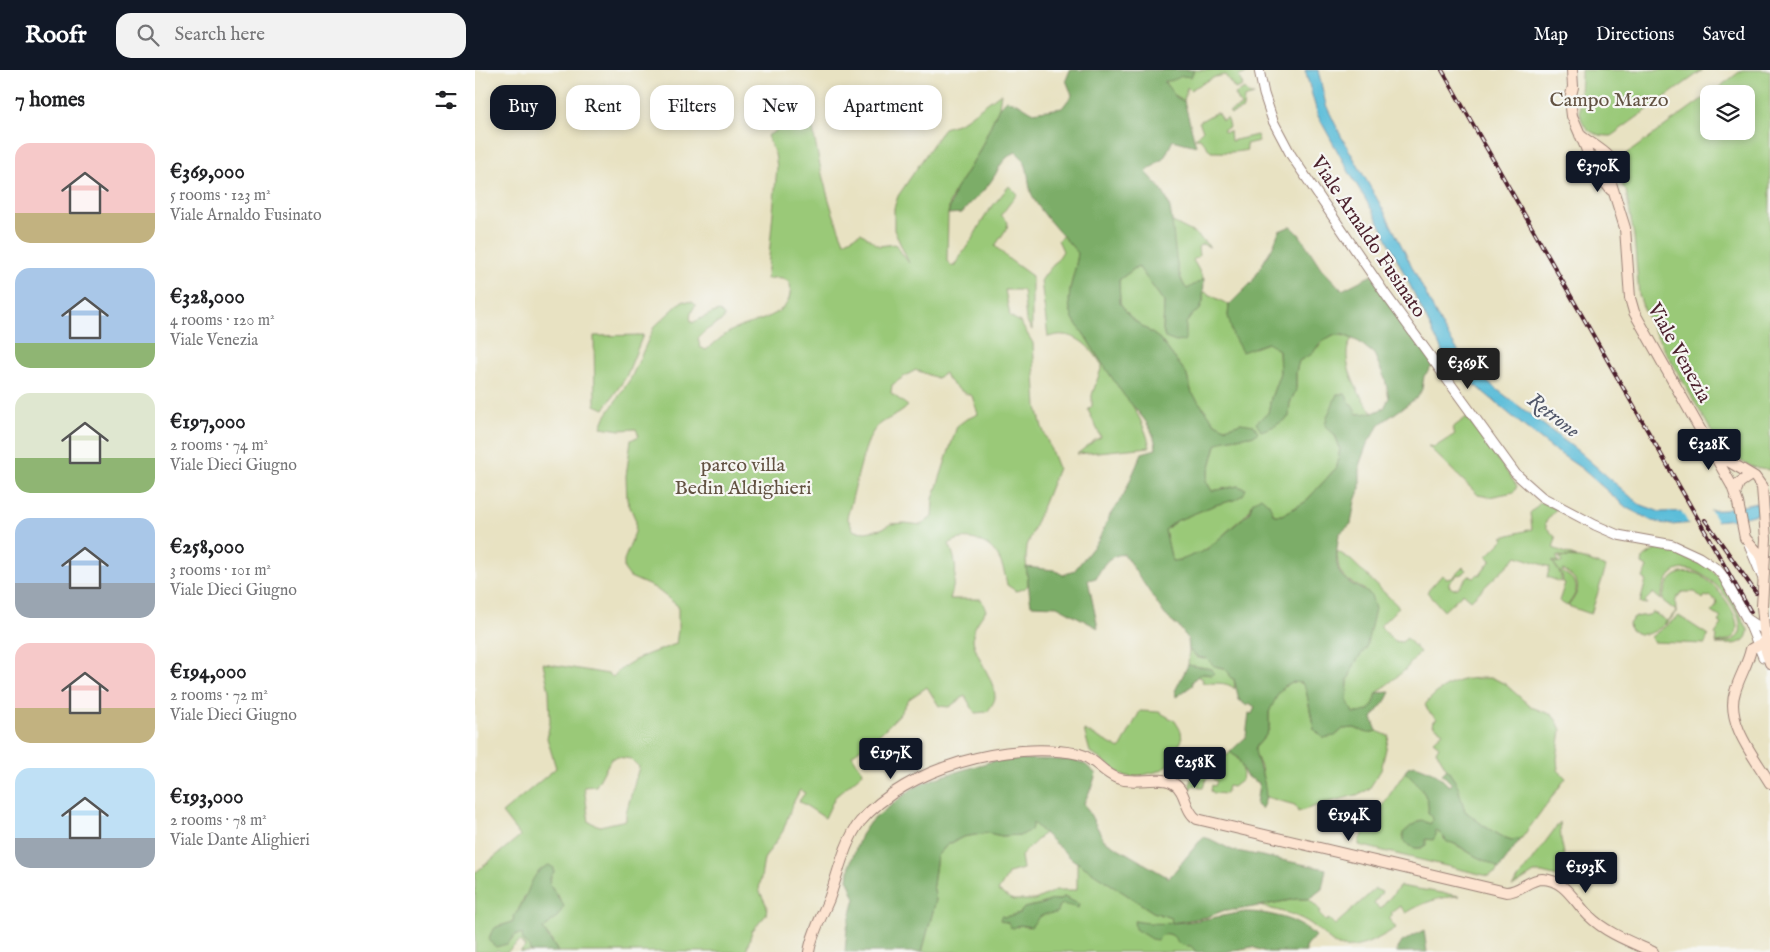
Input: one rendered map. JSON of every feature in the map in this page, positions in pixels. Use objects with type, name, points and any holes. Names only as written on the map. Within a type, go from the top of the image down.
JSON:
[{"type":"main road","points":[[1572,70],[1573,87],[1570,99],[1572,116],[1591,165],[1619,204]]},
{"type":"main road","points":[[1580,135],[1608,155],[1611,183],[1619,204]]},
{"type":"main road","points":[[1589,160],[1593,152],[1601,150]]},
{"type":"main road","points":[[1595,169],[1601,170],[1608,165]]},
{"type":"main road","name":"Viale Venezia","points":[[1619,204],[1625,228],[1630,298],[1634,312],[1705,436],[1737,499],[1746,540]]},
{"type":"main road","name":"Viale Venezia","points":[[1705,436],[1728,461],[1752,476]]},
{"type":"main road","points":[[1737,499],[1739,483],[1752,476],[1762,487],[1766,539],[1764,578]]},
{"type":"main road","points":[[1746,540],[1757,540],[1762,533],[1764,521]]},
{"type":"main road","points":[[1746,540],[1759,553],[1764,578],[1767,631],[1764,643],[1770,667]]},
{"type":"main road","points":[[1764,643],[1751,649],[1749,659],[1734,693],[1732,707],[1737,726],[1770,783]]},
{"type":"main road","points":[[1749,659],[1767,660]]},
{"type":"main road","points":[[809,952],[813,934],[825,910],[851,836],[859,823],[871,811],[891,794],[937,771],[989,755],[1031,750],[1082,754],[1114,778],[1129,782],[1156,780],[1172,782],[1184,795],[1192,816],[1197,819],[1506,892],[1519,889],[1536,880],[1541,879],[1553,882],[1564,887],[1580,908],[1600,925],[1653,952]]},
{"type":"street","name":"Viale Arnaldo Fusinato","points":[[1259,70],[1264,94],[1273,121],[1291,155],[1386,295],[1515,473],[1542,497],[1595,525],[1618,535],[1673,545],[1699,557],[1723,576],[1764,643]]},
{"type":"street","points":[[1749,619],[1757,617],[1766,610]]},
{"type":"street","name":"Viale Arnaldo Fusinato","points":[[1749,619],[1767,631]]},
{"type":"green space","points":[[1070,70],[1194,70],[1191,77],[1182,76],[1171,81],[1165,81],[1165,83],[1177,98],[1184,101],[1196,146],[1173,140],[1164,158],[1146,172],[1162,191],[1169,205],[1177,262],[1182,282],[1187,289],[1204,279],[1203,301],[1200,310],[1193,314],[1186,323],[1186,337],[1184,341],[1176,342],[1165,338],[1163,330],[1164,302],[1138,266],[1119,280],[1120,303],[1131,318],[1160,339],[1186,373],[1192,393],[1215,423],[1225,428],[1241,423],[1254,425],[1258,432],[1255,435],[1225,440],[1216,445],[1206,481],[1212,491],[1238,486],[1246,489],[1243,495],[1234,500],[1215,505],[1176,521],[1165,530],[1172,561],[1181,560],[1206,550],[1249,513],[1253,502],[1261,497],[1269,504],[1274,515],[1282,515],[1305,502],[1337,467],[1340,448],[1335,435],[1325,426],[1337,394],[1345,394],[1357,414],[1373,413],[1384,408],[1389,398],[1385,379],[1374,354],[1359,342],[1344,335],[1333,335],[1321,342],[1312,354],[1299,361],[1296,372],[1296,390],[1290,403],[1289,417],[1275,426],[1261,431],[1256,423],[1268,413],[1280,373],[1279,350],[1267,343],[1242,352],[1233,336],[1228,316],[1229,305],[1252,282],[1274,244],[1279,231],[1291,226],[1299,234],[1321,268],[1342,290],[1372,275],[1435,363],[1424,376],[1422,389],[1418,397],[1380,424],[1367,444],[1360,463],[1360,488],[1355,501],[1351,524],[1339,534],[1337,546],[1337,565],[1342,575],[1349,582],[1371,595],[1375,609],[1366,648],[1355,663],[1348,680],[1347,700],[1353,713],[1363,712],[1370,709],[1377,693],[1390,692],[1372,718],[1377,731],[1368,733],[1354,728],[1343,729],[1335,736],[1323,738],[1314,729],[1306,690],[1302,683],[1292,682],[1285,686],[1278,694],[1269,712],[1269,728],[1266,735],[1255,748],[1266,795],[1261,809],[1256,805],[1259,783],[1246,776],[1238,758],[1230,752],[1246,737],[1249,713],[1252,714],[1255,707],[1249,703],[1247,706],[1239,700],[1234,679],[1231,678],[1224,668],[1214,666],[1207,659],[1198,657],[1189,650],[1188,639],[1180,628],[1165,615],[1124,554],[1110,559],[1096,578],[1088,580],[1098,628],[1057,606],[1031,605],[1026,567],[1054,570],[1063,575],[1074,571],[1098,541],[1110,515],[1124,494],[1142,453],[1156,449],[1149,426],[1123,394],[1072,317],[1069,298],[1078,253],[1035,201],[1022,158],[1016,152],[1006,158],[986,188],[962,213],[948,214],[955,190],[979,152],[999,107],[1007,100],[1019,104],[1032,112],[1062,108],[1072,95],[1066,80]]},
{"type":"green space","points":[[1194,70],[1250,70],[1251,72],[1239,76],[1243,86],[1235,89],[1225,75],[1215,77],[1190,90],[1187,87],[1184,101],[1172,92],[1165,81],[1179,76],[1187,76]]},
{"type":"green space","name":"Campo Marzo","points":[[1581,70],[1703,70],[1611,136],[1597,134],[1588,130],[1583,122],[1580,114]]},
{"type":"green space","name":"Campo Marzo","points":[[1742,70],[1770,70],[1770,470],[1751,466],[1724,451],[1726,448],[1724,444],[1719,443],[1712,432],[1651,326],[1639,295],[1634,236],[1626,191],[1622,185],[1617,161],[1700,101],[1700,140],[1755,140],[1755,85],[1722,85]]},
{"type":"green space","points":[[1245,89],[1250,95],[1254,95],[1244,98],[1243,109],[1231,114],[1229,112],[1241,106],[1235,94]]},
{"type":"green space","name":"parco villa Bedin Aldighieri","points":[[1001,93],[999,107],[979,152],[955,190],[950,202],[947,261],[951,266],[954,266],[987,213],[1009,186],[1017,194],[1001,215],[1008,222],[1007,228],[995,246],[1032,276],[1032,330],[1026,320],[1023,290],[1005,290],[1010,316],[1020,322],[1033,343],[1037,407],[1042,427],[1058,468],[1027,546],[1028,585],[1024,589],[1016,591],[1007,585],[997,555],[987,545],[971,539],[957,540],[949,544],[955,565],[954,584],[950,599],[981,599],[986,610],[974,629],[973,642],[992,683],[995,698],[993,704],[987,712],[975,713],[965,696],[949,707],[939,706],[927,687],[909,699],[899,715],[882,732],[852,755],[863,773],[835,797],[825,818],[799,801],[805,793],[800,790],[792,805],[783,831],[764,859],[759,890],[767,906],[766,915],[752,931],[746,952],[558,952],[543,929],[558,916],[560,899],[549,884],[551,876],[524,897],[513,921],[498,926],[490,935],[489,941],[507,944],[515,935],[523,934],[531,952],[520,952],[525,947],[520,941],[507,952],[500,952],[498,950],[495,952],[475,952],[475,873],[520,836],[502,813],[556,768],[547,738],[550,722],[549,691],[543,663],[608,674],[613,677],[626,665],[676,644],[678,606],[655,588],[630,577],[624,569],[624,560],[635,532],[636,521],[627,500],[626,476],[631,440],[639,436],[636,429],[620,430],[601,427],[605,417],[631,378],[654,327],[682,301],[692,302],[696,305],[690,316],[692,323],[720,311],[724,315],[724,319],[705,331],[698,338],[700,347],[706,350],[731,331],[775,314],[788,302],[791,290],[788,281],[779,278],[767,279],[777,167],[775,154],[767,136],[777,130],[813,130],[823,178],[844,242],[861,233],[879,246],[895,244],[909,263],[894,230],[894,208],[898,196],[944,128],[960,123]],"holes":[[[916,370],[937,378],[945,373],[955,387],[972,396],[978,414],[957,426],[933,499],[932,517],[921,525],[891,524],[881,529],[866,532],[854,531],[847,517],[859,470],[871,435],[883,422],[900,413],[908,406],[891,393],[892,385]],[[617,757],[631,759],[639,767],[626,813],[626,820],[600,826],[589,822],[584,787],[596,786],[611,759]]]},
{"type":"green space","points":[[1218,113],[1222,120],[1227,118],[1229,127],[1223,130],[1225,132],[1230,131],[1231,141],[1257,135],[1259,141],[1246,144],[1247,150],[1211,152],[1200,138],[1195,138],[1203,130],[1199,122]]},
{"type":"green space","points":[[1169,220],[1196,234],[1210,247],[1202,244],[1198,247],[1199,256],[1193,260],[1204,279],[1187,290],[1180,276]]},
{"type":"green space","points":[[1063,236],[1078,253],[1069,298],[1072,317],[1132,404],[1146,432],[1150,447],[1077,454],[1101,437],[1088,410],[1092,406],[1092,395],[1102,366],[1091,350],[1076,338],[1062,335],[1048,337],[1041,281],[1063,251],[1058,240]]},
{"type":"green space","points":[[1138,266],[1164,302],[1163,330],[1166,338],[1186,323],[1203,301],[1203,291],[1229,305],[1228,316],[1254,348],[1267,343],[1279,350],[1280,373],[1268,413],[1288,417],[1290,403],[1296,390],[1296,372],[1299,360],[1310,355],[1330,337],[1339,335],[1352,339],[1348,347],[1348,367],[1356,388],[1373,413],[1357,414],[1345,394],[1337,394],[1334,405],[1327,416],[1340,448],[1337,467],[1305,502],[1282,515],[1274,515],[1268,504],[1253,502],[1245,516],[1206,549],[1199,554],[1182,560],[1172,561],[1165,530],[1176,521],[1215,505],[1234,500],[1246,489],[1238,486],[1212,491],[1206,481],[1216,445],[1225,440],[1255,435],[1241,423],[1225,429],[1215,423],[1192,393],[1186,373],[1160,339],[1131,318],[1120,303],[1119,280]]},
{"type":"green space","points":[[643,335],[626,377],[604,409],[595,405],[594,336]]},
{"type":"green space","points":[[1467,417],[1517,486],[1514,492],[1489,497],[1478,495],[1428,446],[1435,447],[1455,434],[1452,428]]},
{"type":"green space","points":[[1541,502],[1556,509],[1545,523],[1556,538],[1553,548],[1577,557],[1558,556],[1559,562],[1552,561],[1561,575],[1561,582],[1547,577],[1550,567],[1517,556],[1471,600],[1463,593],[1444,611],[1427,592],[1442,575],[1447,579],[1452,578],[1463,567],[1466,570],[1449,583],[1449,586],[1453,589],[1458,588],[1469,576],[1475,577],[1478,574],[1480,575],[1491,560],[1487,556],[1504,539],[1502,537],[1532,529],[1530,513]]},
{"type":"green space","points":[[1662,545],[1677,549],[1693,557],[1714,572],[1731,597],[1748,630],[1745,639],[1737,643],[1716,644],[1728,642],[1736,638],[1740,625],[1735,610],[1724,594],[1710,580],[1695,571],[1680,570],[1668,578],[1661,600],[1653,593],[1645,601],[1647,604],[1640,603],[1646,580],[1643,578],[1647,567],[1642,564],[1643,558]]},
{"type":"green space","points":[[1337,551],[1351,560],[1399,607],[1380,626],[1394,641],[1402,642],[1407,638],[1420,652],[1405,670],[1377,693],[1373,706],[1363,713],[1353,713],[1347,700],[1348,680],[1355,663],[1366,648],[1365,590],[1351,582],[1340,572]]},
{"type":"green space","points":[[1559,557],[1580,558],[1606,567],[1591,614],[1568,606],[1575,595],[1577,590],[1577,586],[1574,578],[1563,570],[1562,572],[1575,583],[1576,591],[1567,606],[1559,601],[1565,583],[1553,562],[1561,563],[1562,561]]},
{"type":"green space","points":[[1681,573],[1695,573],[1713,585],[1727,602],[1733,612],[1737,629],[1734,636],[1730,639],[1716,643],[1717,636],[1715,634],[1722,624],[1718,621],[1721,618],[1712,612],[1717,605],[1716,601],[1710,596],[1705,596],[1703,599],[1695,592],[1682,592],[1676,599],[1676,611],[1663,601],[1664,592],[1668,584],[1673,577]]},
{"type":"green space","points":[[1676,611],[1665,625],[1666,620],[1668,621]]},
{"type":"green space","points":[[1653,612],[1665,620],[1664,625],[1647,634],[1639,634],[1630,629],[1629,624],[1634,617],[1649,615]]},
{"type":"green space","points":[[1679,616],[1708,635],[1705,644],[1653,642],[1651,637]]},
{"type":"green space","points":[[1189,650],[1198,658],[1207,659],[1219,668],[1224,668],[1231,678],[1234,679],[1235,689],[1223,684],[1202,682],[1203,679],[1196,676],[1201,674],[1212,675],[1212,669],[1188,665]]},
{"type":"green space","points":[[1188,665],[1212,669],[1214,673],[1212,675],[1203,674],[1198,676],[1192,683],[1193,685],[1176,697],[1175,691]]},
{"type":"green space","points":[[1493,678],[1505,684],[1531,707],[1552,715],[1561,730],[1557,759],[1558,770],[1566,778],[1521,839],[1512,840],[1503,837],[1484,826],[1465,811],[1456,784],[1436,751],[1439,746],[1433,741],[1443,732],[1433,725],[1437,719],[1428,711],[1425,705],[1439,691],[1452,683],[1471,679]]},
{"type":"green space","points":[[1292,682],[1302,683],[1306,690],[1314,729],[1335,736],[1343,729],[1354,728],[1368,733],[1377,731],[1389,736],[1381,770],[1369,789],[1360,794],[1298,812],[1295,805],[1266,797],[1261,767],[1255,753],[1255,748],[1268,732],[1273,701]]},
{"type":"green space","points":[[1140,711],[1159,712],[1175,721],[1181,731],[1182,740],[1166,767],[1159,771],[1136,777],[1124,776],[1090,752],[1084,730],[1120,749]]},
{"type":"green space","points":[[1215,749],[1223,753],[1217,753],[1215,764],[1212,766],[1211,777],[1206,779],[1203,788],[1194,785],[1190,789],[1192,776],[1203,761],[1205,753]]},
{"type":"green space","points":[[1230,752],[1241,764],[1242,780],[1233,787],[1228,786],[1226,794],[1214,793],[1211,791],[1212,785],[1215,786],[1217,781],[1213,779],[1220,767],[1218,765],[1221,756],[1228,755]]},
{"type":"green space","points":[[1015,759],[1075,760],[1086,765],[1096,774],[1084,803],[1104,840],[1169,878],[1203,837],[1232,850],[1326,869],[1322,889],[1309,899],[1296,899],[1237,910],[1225,910],[1207,917],[1172,923],[1171,918],[1153,912],[1072,859],[1033,823],[1031,830],[1022,835],[1002,836],[988,833],[963,837],[947,845],[937,856],[933,885],[936,900],[922,952],[845,952],[847,928],[855,899],[848,880],[850,864],[861,835],[870,822],[913,788],[936,778],[993,761]]},
{"type":"green space","points":[[1415,765],[1433,773],[1449,786],[1452,784],[1442,774],[1447,769],[1457,784],[1465,811],[1484,826],[1503,837],[1512,840],[1521,838],[1499,869],[1459,846],[1447,842],[1436,830],[1433,840],[1426,839],[1426,845],[1419,848],[1414,848],[1403,841],[1403,833],[1411,826],[1422,820],[1430,824],[1433,820],[1428,812],[1425,795],[1405,772],[1408,767]]},
{"type":"green space","points":[[1405,772],[1425,795],[1428,812],[1433,820],[1430,824],[1420,820],[1403,833],[1403,841],[1414,848],[1422,848],[1426,839],[1436,830],[1444,836],[1444,839],[1498,868],[1495,874],[1488,876],[1359,845],[1359,840]]},
{"type":"green space","points":[[1560,822],[1561,839],[1568,873],[1566,879],[1534,873],[1512,887]]},
{"type":"green space","points":[[1033,823],[1044,833],[1021,856],[1023,869],[1009,873],[998,891],[1013,900],[1035,900],[1056,890],[1077,890],[1077,862],[1153,912],[1171,918],[1173,924],[1153,925],[1135,921],[1160,935],[1166,933],[1174,936],[1181,944],[1191,945],[1196,952],[922,952],[936,900],[933,885],[937,856],[947,845],[963,837],[988,833],[1002,836],[1022,835]],"holes":[[[1067,897],[1069,901],[1075,904],[1063,904],[1058,907],[1058,911],[1045,914],[1036,919],[1031,926],[1020,925],[1018,927],[1004,920],[1001,916],[1005,917],[1020,913],[1024,908]]]},
{"type":"green space","points":[[549,865],[554,868],[554,872],[549,884],[564,906],[558,916],[543,929],[558,952],[531,952],[528,945],[523,942],[522,934],[515,935],[507,944],[496,947],[489,941],[492,931],[498,926],[513,921],[535,876]]},
{"type":"green space","points":[[1400,886],[1460,896],[1432,901],[1406,913],[1400,906],[1391,913],[1393,915],[1389,919],[1396,928],[1369,943],[1353,947],[1338,946],[1312,925],[1296,916],[1259,906],[1296,899],[1309,899],[1321,911],[1319,914],[1326,921],[1329,919],[1335,925],[1375,889],[1382,892],[1374,904],[1380,909]]},
{"type":"green space","points":[[1064,897],[1079,904],[1078,908],[1063,904],[1058,907],[1057,913],[1039,917],[1031,927],[1020,925],[1013,928],[1008,923],[1000,920],[1001,916],[1005,917],[1020,913],[1024,908],[1059,900]]},
{"type":"green space","points":[[1245,912],[1263,913],[1292,921],[1301,925],[1315,936],[1306,946],[1306,952],[1266,952],[1252,947],[1224,952],[1196,952],[1191,946],[1181,944],[1169,934],[1161,936],[1157,940],[1151,939],[1135,929],[1134,921],[1176,923]]},
{"type":"green space","points":[[1424,930],[1427,952],[1396,952],[1402,942]]},
{"type":"water","points":[[1305,70],[1318,70],[1326,105],[1341,136],[1384,211],[1443,328],[1466,363],[1482,378],[1578,451],[1639,504],[1660,512],[1724,510],[1770,500],[1770,511],[1736,519],[1671,525],[1652,521],[1627,508],[1581,468],[1526,428],[1463,375],[1458,374],[1446,359],[1378,220],[1318,116]]},
{"type":"pier","points":[[1709,508],[1718,523],[1690,526],[1680,509]]},
{"type":"railway","points":[[1442,70],[1751,612]]},
{"type":"railway","points":[[1705,520],[1756,593]]},
{"type":"water label","name":"Retrone","points":[[1553,416]]}]
